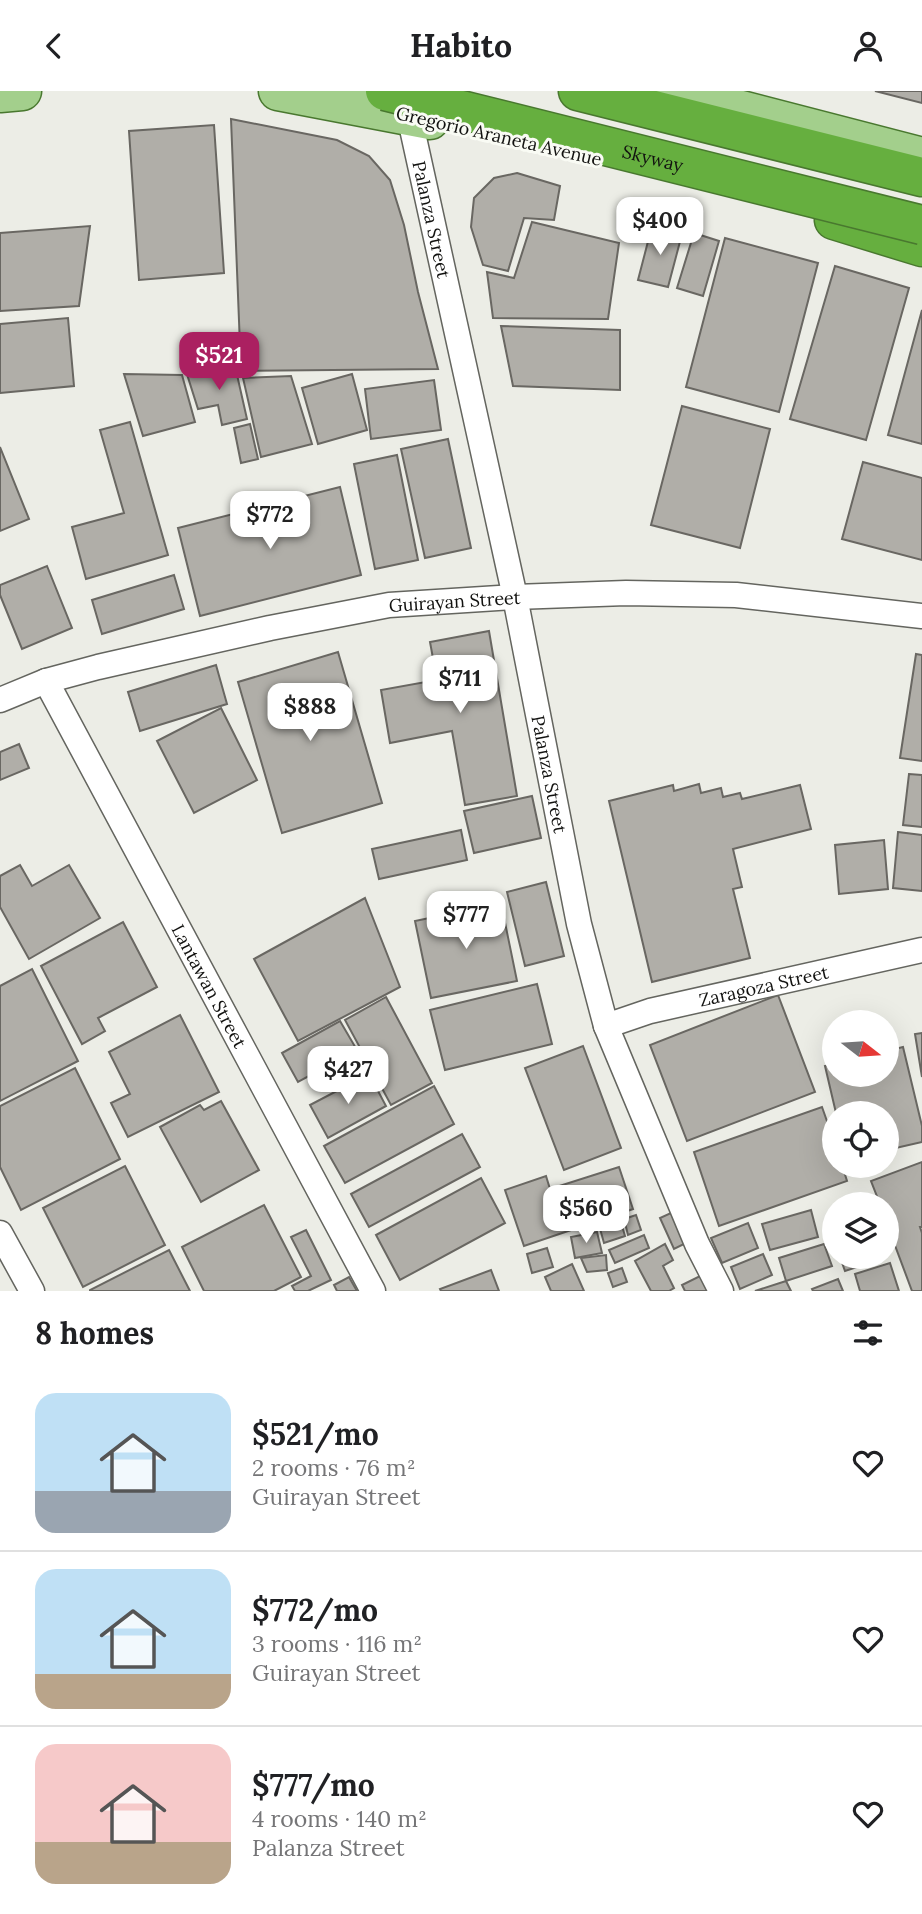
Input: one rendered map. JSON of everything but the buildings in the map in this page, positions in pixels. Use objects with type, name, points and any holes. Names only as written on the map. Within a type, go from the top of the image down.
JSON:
[{"type":"highway","points":[[578,91],[922,177]]},
{"type":"highway","name":"Skyway","points":[[397,103],[922,225]]},
{"type":"highway","points":[[765,199],[922,247]]},
{"type":"main road","points":[[0,93],[22,91]]},
{"type":"main road","name":"Gregorio Araneta Avenue","points":[[278,91],[397,103],[922,238]]},
{"type":"main road","points":[[668,91],[922,157]]},
{"type":"street","name":"Palanza Street","points":[[397,103],[515,597],[579,924],[606,1026],[697,1244],[721,1291]]},
{"type":"street","name":"Guirayan Street","points":[[0,700],[46,681],[270,628],[388,605],[626,593],[736,595],[922,616]]},
{"type":"street","name":"Lantawan Street","points":[[46,681],[373,1291]]},
{"type":"street","name":"Zaragoza Street","points":[[606,1026],[650,1011],[922,950]]},
{"type":"street","points":[[0,1233],[32,1291]]}]
